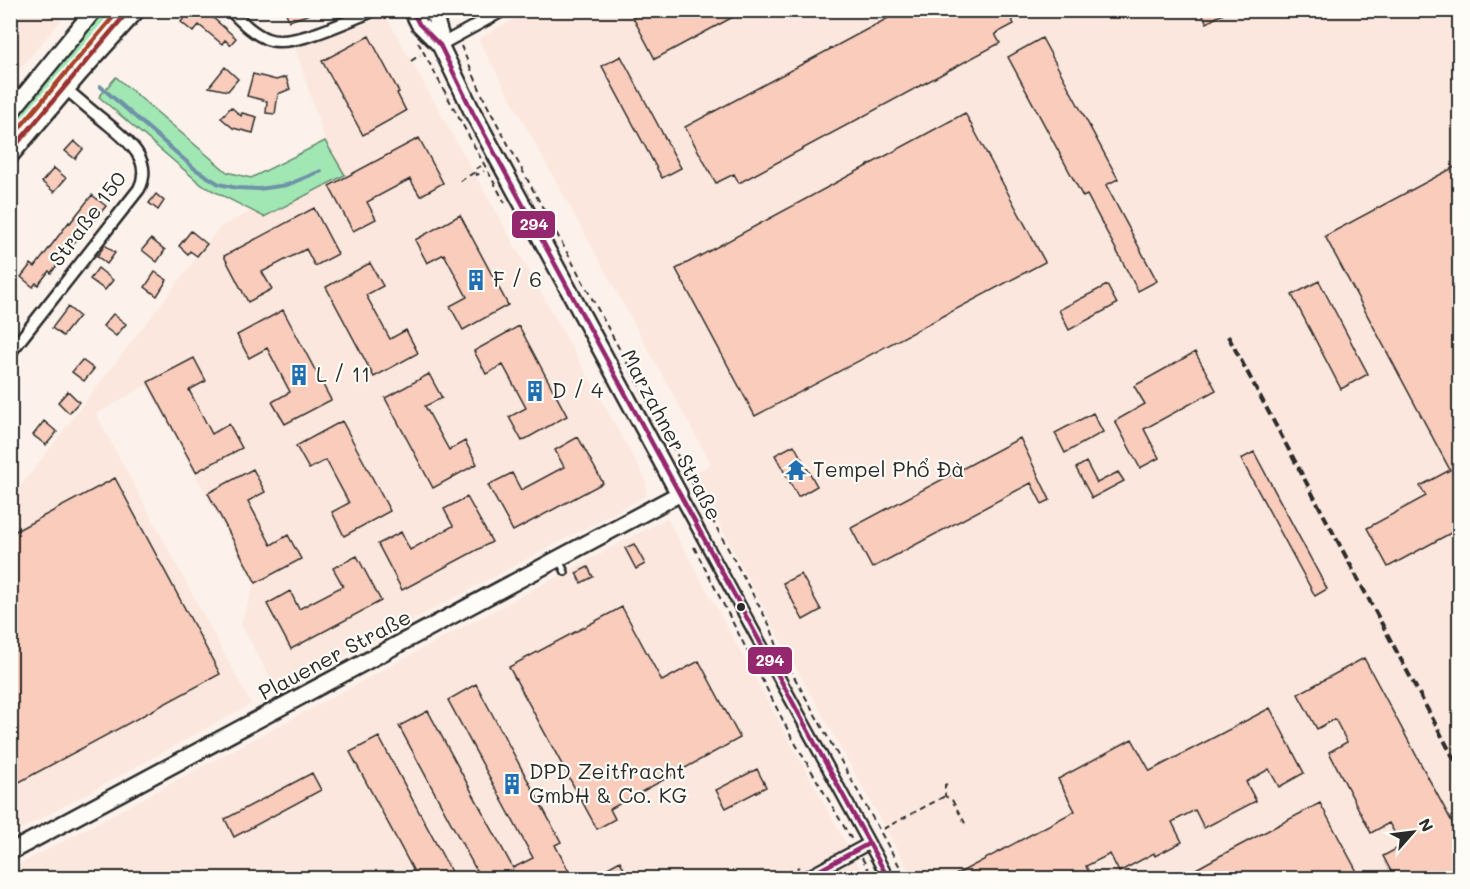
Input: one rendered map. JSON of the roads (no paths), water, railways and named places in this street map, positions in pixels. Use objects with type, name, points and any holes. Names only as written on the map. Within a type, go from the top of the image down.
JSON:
[{"type":"street","points":[[10,113],[94,10]]},
{"type":"street","points":[[10,156],[137,10]]},
{"type":"street","points":[[230,10],[260,36],[276,42],[286,42],[375,10]]},
{"type":"street","name":"Marzahner Straße","points":[[412,10],[419,24],[440,45],[478,122],[888,879]]},
{"type":"street","name":"Marzahner Straße","points":[[433,10],[440,34],[440,45]]},
{"type":"street","points":[[440,45],[504,10]]},
{"type":"street","name":"Straße 150","points":[[10,353],[140,189],[143,181],[144,170],[136,150],[66,89]]},
{"type":"street","name":"Plauener Straße","points":[[10,852],[562,566],[679,494]]},
{"type":"street","points":[[805,879],[868,844]]},
{"type":"waterway","points":[[100,86],[195,169],[219,184],[259,189],[287,185],[321,171]]},
{"type":"railway","points":[[1228,336],[1460,770]]},
{"type":"place","name":"F / 6","points":[[476,280]]},
{"type":"place","name":"L / 11","points":[[299,375]]},
{"type":"place","name":"D / 4","points":[[535,391]]},
{"type":"place","name":"Tempel Phổ Đà","points":[[796,470]]},
{"type":"place","name":"DPD Zeitfracht GmbH & Co. KG","points":[[512,784]]}]
